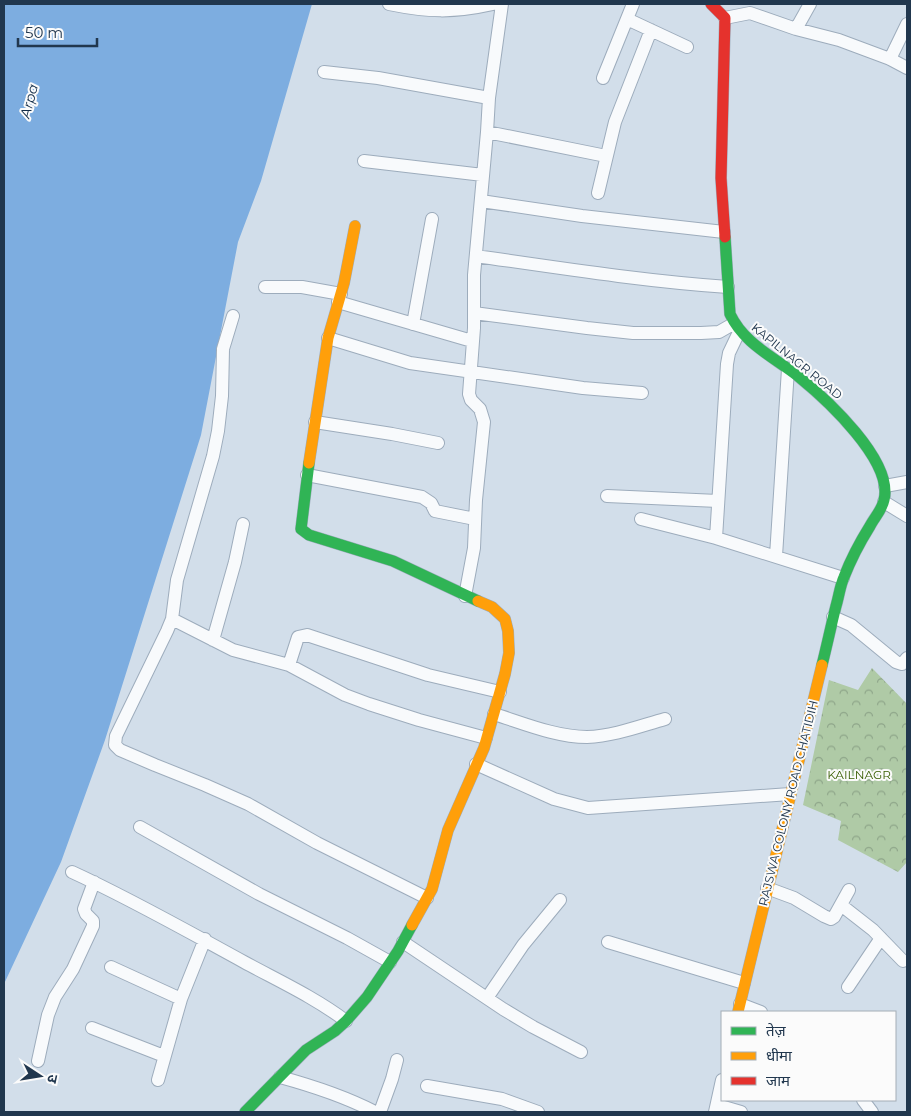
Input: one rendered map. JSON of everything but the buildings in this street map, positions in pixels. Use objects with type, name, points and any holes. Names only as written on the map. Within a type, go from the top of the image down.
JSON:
[{"type":"street","points":[[389,4],[424,10],[453,11],[493,4]]},
{"type":"street","points":[[465,596],[474,548],[484,422],[480,409],[471,400],[469,394],[474,313],[474,275],[487,132],[488,98],[502,4]]},
{"type":"street","points":[[603,78],[633,4]]},
{"type":"street","points":[[796,29],[810,4]]},
{"type":"street","points":[[718,11],[752,9],[796,29],[839,40],[907,68]]},
{"type":"street","name":"KAPILNAGR ROAD","points":[[718,11],[721,178],[730,314],[736,328],[754,345],[788,368],[849,423],[876,464],[885,486],[884,502],[843,578],[838,593]]},
{"type":"street","points":[[627,19],[687,47]]},
{"type":"street","points":[[890,60],[907,24]]},
{"type":"street","points":[[598,193],[615,122],[650,30]]},
{"type":"street","points":[[324,72],[378,78],[488,98]]},
{"type":"street","points":[[487,132],[606,156]]},
{"type":"street","points":[[364,161],[483,175]]},
{"type":"street","points":[[481,201],[582,216],[724,232]]},
{"type":"street","points":[[413,324],[432,219]]},
{"type":"street","points":[[245,1112],[306,1050],[335,1031],[346,1021],[366,997],[403,942],[432,888],[448,830],[476,764],[494,714],[509,653],[508,630],[504,619],[492,607],[392,561],[304,533],[301,529],[307,475],[328,338],[340,298],[355,226]]},
{"type":"street","points":[[476,256],[676,284],[728,287]]},
{"type":"street","points":[[264,288],[302,287],[340,298],[413,324],[472,341]]},
{"type":"street","points":[[474,313],[633,333],[701,333],[736,328],[727,364],[716,538]]},
{"type":"street","points":[[233,316],[223,349],[222,396],[213,456],[177,580],[172,618],[116,736],[115,746],[146,762],[248,804],[317,843],[427,898]]},
{"type":"street","points":[[328,338],[410,363],[583,388],[642,393]]},
{"type":"street","points":[[776,556],[788,368]]},
{"type":"street","points":[[315,422],[438,443]]},
{"type":"street","points":[[307,475],[422,497],[428,500],[436,511],[475,519]]},
{"type":"street","points":[[885,486],[907,482]]},
{"type":"street","points":[[606,496],[718,501]]},
{"type":"street","points":[[884,502],[907,516]]},
{"type":"street","points":[[641,520],[716,538],[843,578]]},
{"type":"street","points":[[213,640],[235,562],[243,524]]},
{"type":"street","name":"RAJSWA COLONY ROAD CHATIDIH","points":[[739,1008],[838,593]]},
{"type":"street","points":[[833,617],[851,625],[896,662],[902,664],[907,658]]},
{"type":"street","points":[[172,618],[233,650],[289,666],[345,695],[419,720],[486,738]]},
{"type":"street","points":[[289,666],[298,637],[307,635],[428,675],[500,692]]},
{"type":"street","points":[[494,714],[564,735],[587,737],[612,734],[666,719]]},
{"type":"street","points":[[476,764],[554,799],[588,808],[790,794]]},
{"type":"street","points":[[140,827],[259,894],[390,962]]},
{"type":"street","points":[[72,872],[147,908],[205,939],[314,999],[346,1021]]},
{"type":"street","points":[[38,1061],[48,1015],[55,997],[64,980],[73,969],[93,926],[93,921],[84,909],[94,882]]},
{"type":"street","points":[[767,888],[794,898],[828,918],[834,917],[849,890]]},
{"type":"street","points":[[487,998],[523,945],[560,900]]},
{"type":"street","points":[[841,905],[881,938],[903,961]]},
{"type":"street","points":[[848,987],[881,938]]},
{"type":"street","points":[[158,1080],[181,1000],[205,939]]},
{"type":"street","points":[[403,942],[532,1027],[581,1052]]},
{"type":"street","points":[[608,942],[744,983]]},
{"type":"street","points":[[111,967],[181,1000]]},
{"type":"street","points":[[739,1008],[756,1011]]},
{"type":"street","points":[[92,1028],[164,1056]]},
{"type":"street","points":[[380,1112],[397,1060]]},
{"type":"street","points":[[280,1077],[314,1086],[375,1112]]},
{"type":"street","points":[[721,1085],[716,1109],[741,1112]]},
{"type":"street","points":[[427,1086],[502,1099],[538,1112]]},
{"type":"street","points":[[864,1101],[872,1112]]},
{"type":"green space","name":"KAILNAGR","points":[[872,668],[907,704],[907,862],[898,872],[838,840],[841,821],[803,805],[829,680],[858,690]]},
{"type":"water","name":"Arpa","points":[[4,4],[312,4],[261,181],[238,242],[201,435],[105,740],[61,862],[4,984]]},
{"type":"traffic: fast","points":[[725,237],[730,314],[736,324],[751,342],[799,377],[840,415],[869,450],[879,467],[884,484],[882,507],[859,544],[843,580],[822,665]]},
{"type":"traffic: fast","points":[[309,463],[301,529],[309,535],[393,561],[478,601]]},
{"type":"traffic: fast","points":[[245,1112],[306,1050],[335,1031],[346,1021],[367,997],[398,951],[412,925]]},
{"type":"traffic: slow","points":[[309,463],[328,338],[344,283],[355,226]]},
{"type":"traffic: slow","points":[[412,925],[432,889],[448,830],[484,748],[505,674],[509,653],[508,631],[505,619],[492,607],[478,601]]},
{"type":"traffic: slow","points":[[738,1011],[822,665]]},
{"type":"traffic: jam","points":[[711,4],[725,18],[721,178],[725,237]]}]
